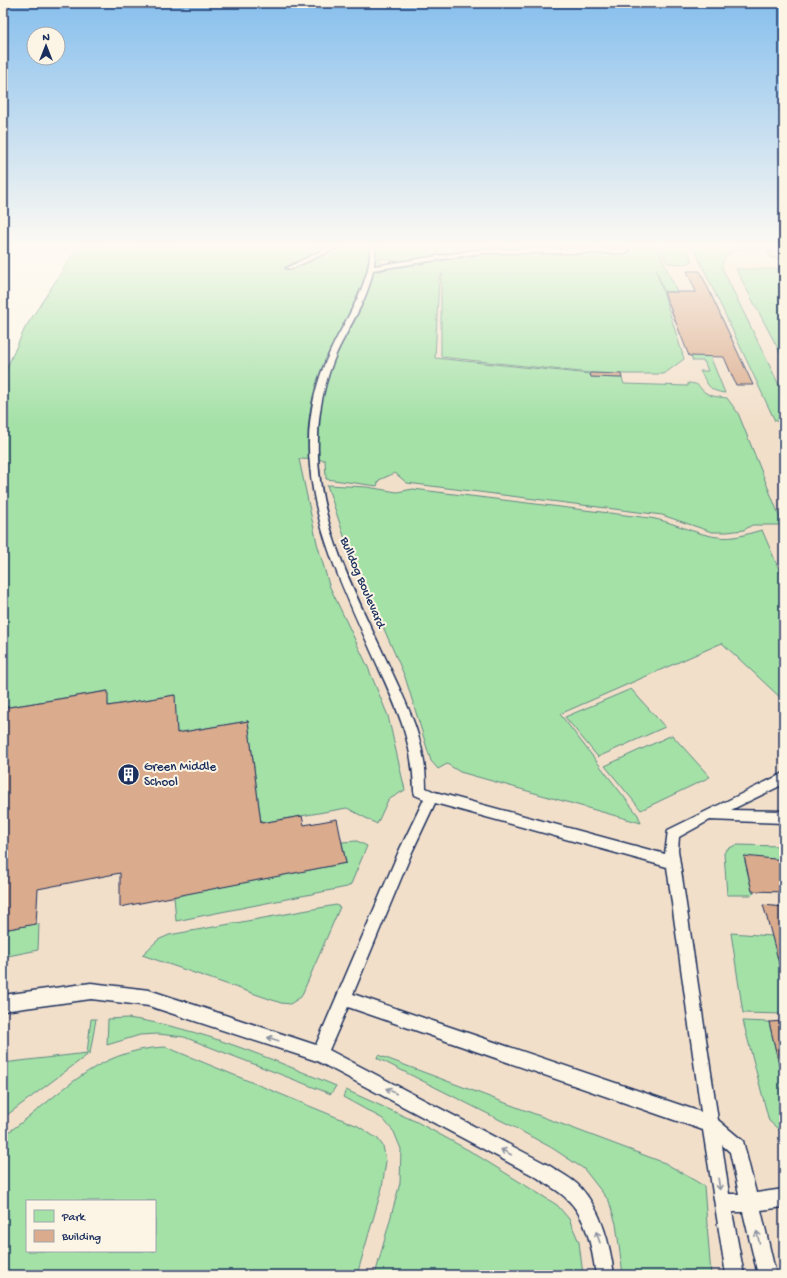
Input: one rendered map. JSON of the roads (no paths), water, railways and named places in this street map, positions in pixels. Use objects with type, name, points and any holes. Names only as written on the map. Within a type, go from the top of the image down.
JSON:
[{"type":"lane","name":"Bulldog Boulevard","points":[[359,305],[344,331],[328,366],[318,404],[313,436],[314,467],[322,510],[333,552],[404,710],[415,741],[426,794]]},
{"type":"lane","points":[[735,1275],[710,1124],[671,850],[673,834],[784,778]]},
{"type":"lane","points":[[320,1054],[406,851],[426,794],[672,862]]},
{"type":"lane","points":[[708,815],[784,817]]},
{"type":"lane","points":[[3,1003],[91,990],[149,998],[320,1054],[544,1172],[573,1193],[590,1215],[602,1248],[605,1275]]},
{"type":"lane","points":[[344,998],[710,1124],[737,1146],[767,1275]]},
{"type":"lane","points":[[722,1203],[750,1202],[784,1198]]},
{"type":"place","name":"Green Middle School","points":[[129,774]]}]
